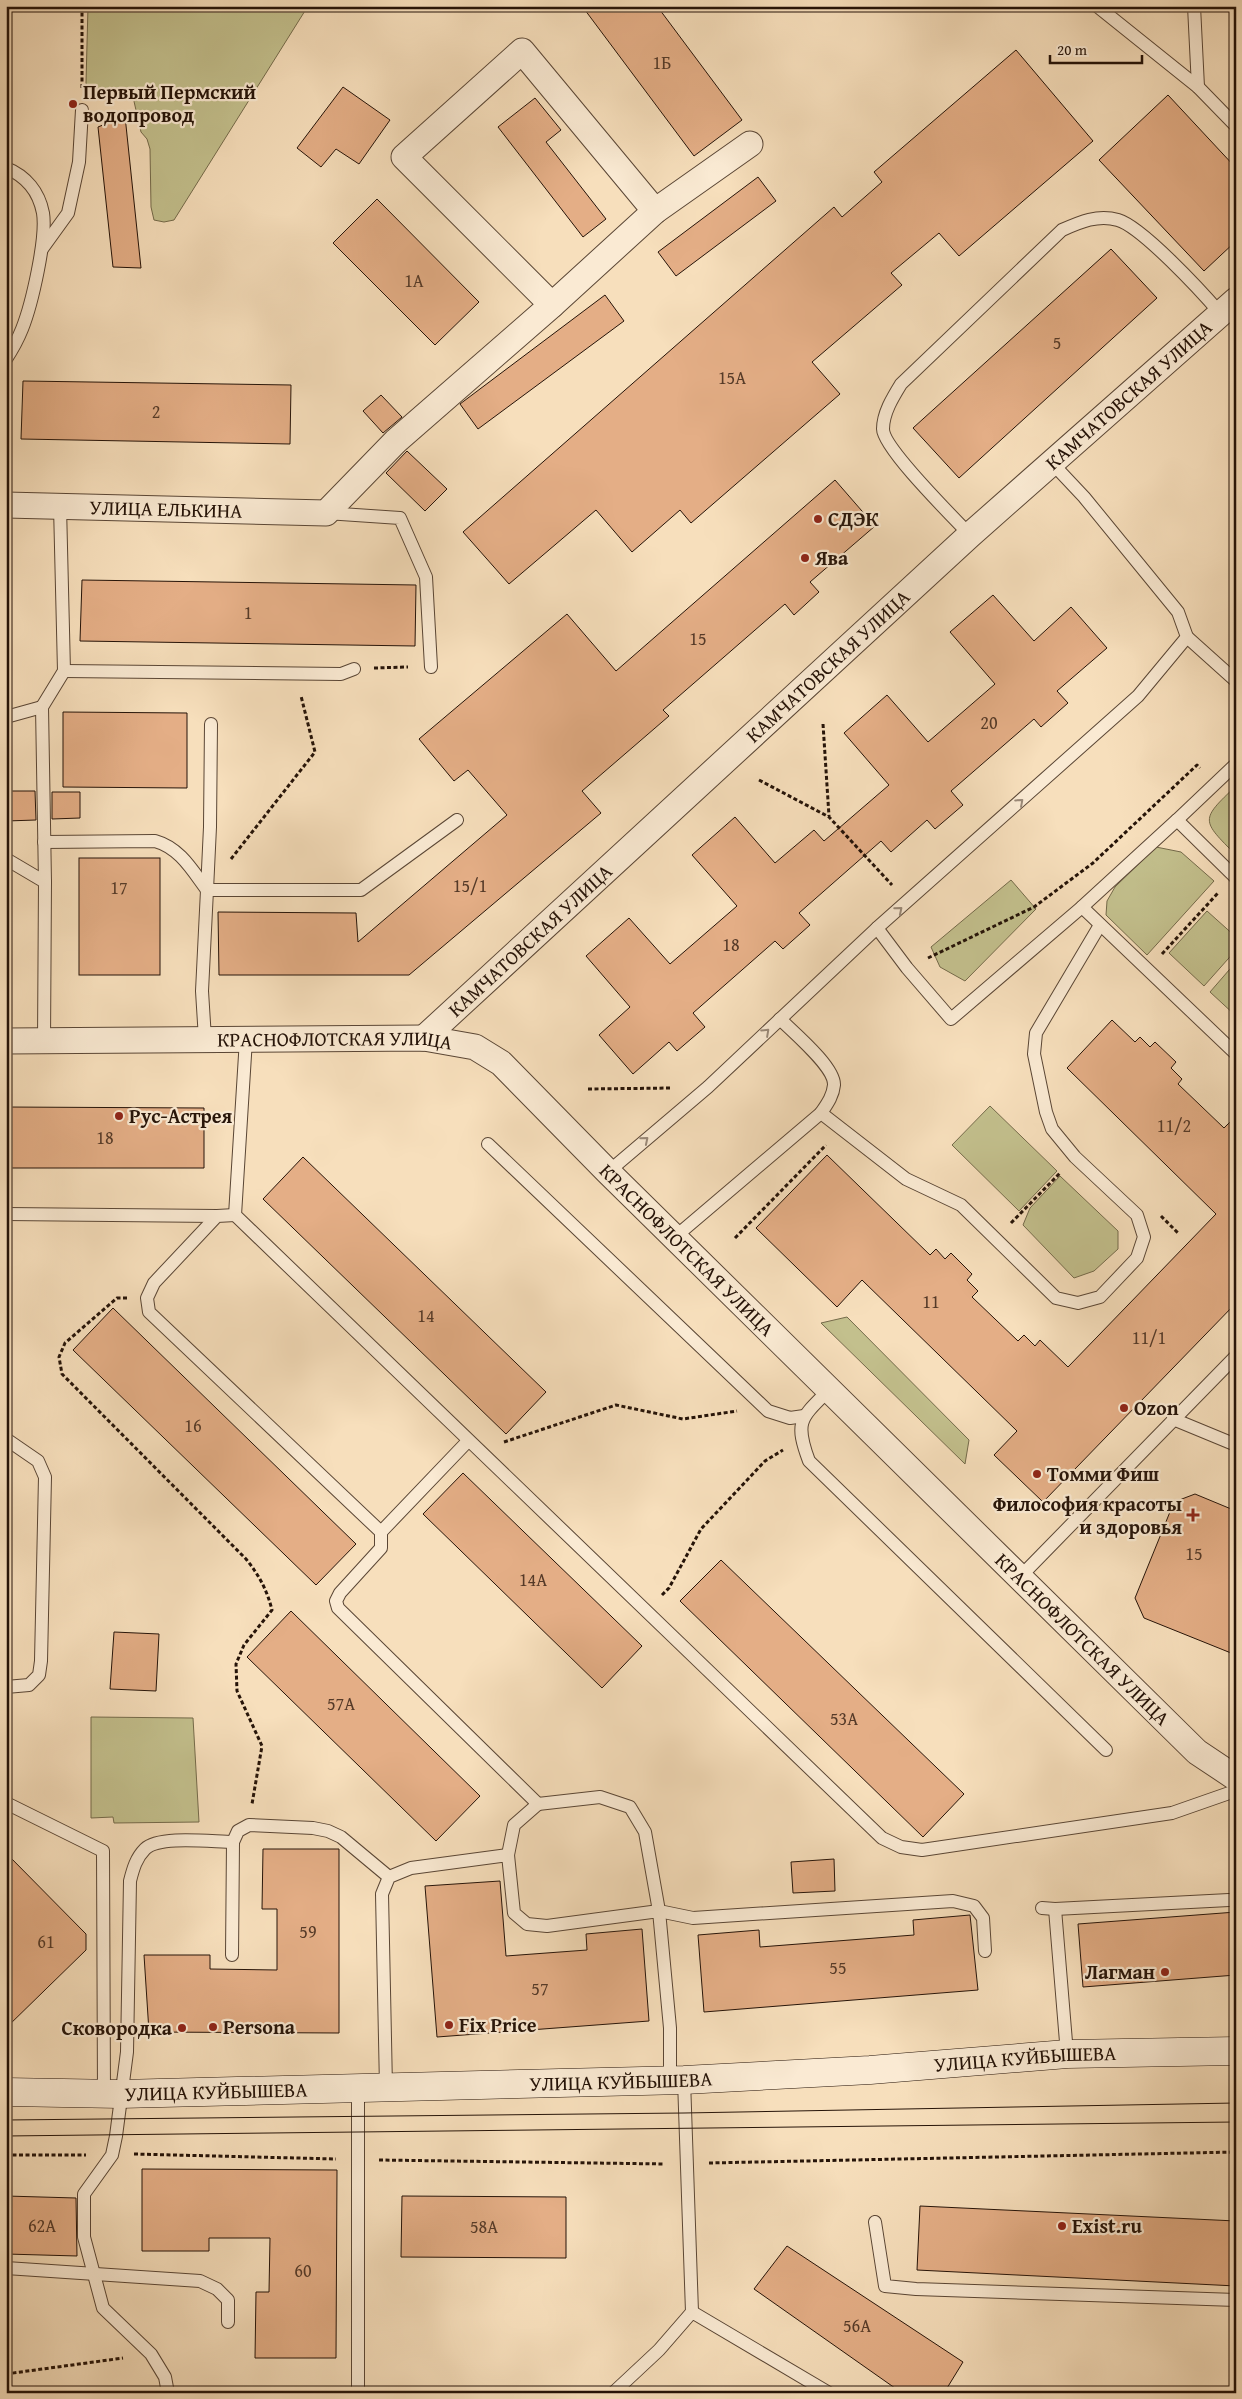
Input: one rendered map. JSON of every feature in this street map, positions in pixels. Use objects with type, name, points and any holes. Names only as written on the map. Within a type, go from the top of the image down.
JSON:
[{"type":"main road","name":"УЛИЦА КУЙБЫШЕВА","points":[[6,2092],[112,2094],[677,2080],[870,2070],[1067,2054],[1236,2051]]},
{"type":"street","points":[[552,305],[404,157],[522,51],[655,210]]},
{"type":"street","points":[[326,513],[396,440],[552,305],[655,210],[750,144]]},
{"type":"street","name":"КАМЧАТОВСКАЯ УЛИЦА","points":[[424,1038],[970,535],[1232,303]]},
{"type":"street","name":"УЛИЦА ЕЛЬКИНА","points":[[6,505],[326,513]]},
{"type":"street","name":"КРАСНОФЛОТСКАЯ УЛИЦА","points":[[6,1041],[424,1038],[475,1047],[502,1063],[608,1172],[1197,1752],[1236,1778]]},
{"type":"lane","points":[[1098,6],[1198,87],[1236,126]]},
{"type":"lane","points":[[1194,6],[1198,87]]},
{"type":"lane","points":[[40,251],[68,213],[78,172],[82,110]]},
{"type":"lane","points":[[6,168],[23,176],[34,188],[39,198],[44,222],[28,314],[8,353]]},
{"type":"lane","points":[[970,535],[892,451],[882,431],[889,404],[901,384],[1062,230],[1088,218],[1118,220],[1138,230],[1232,303]]},
{"type":"lane","points":[[1052,463],[1084,497],[1178,612],[1188,638],[1236,681]]},
{"type":"lane","points":[[44,1041],[45,882],[42,707],[64,671],[60,506]]},
{"type":"lane","points":[[326,513],[400,518],[426,577],[431,667]]},
{"type":"lane","points":[[608,1172],[708,1087],[878,928],[1138,696],[1188,638]]},
{"type":"lane","points":[[64,671],[341,674],[354,669]]},
{"type":"lane","points":[[6,718],[42,707]]},
{"type":"lane","points":[[206,1039],[202,991],[210,827],[210,724]]},
{"type":"lane","points":[[878,928],[907,968],[951,1019],[1082,907],[1236,764]]},
{"type":"lane","points":[[207,890],[361,890],[457,820]]},
{"type":"lane","points":[[1177,820],[1235,877]]},
{"type":"lane","points":[[44,842],[155,840],[169,844],[178,852],[207,890]]},
{"type":"lane","points":[[6,859],[45,882]]},
{"type":"lane","points":[[1082,907],[1236,1054]]},
{"type":"lane","points":[[821,1113],[906,1179],[961,1205],[1056,1298],[1078,1303],[1100,1297],[1137,1258],[1144,1237],[1137,1215],[1075,1157],[1052,1128],[1046,1112],[1034,1054],[1036,1033],[1100,925]]},
{"type":"lane","points":[[674,1237],[821,1113],[831,1099],[834,1083],[829,1068],[780,1019]]},
{"type":"lane","points":[[235,1215],[246,1039]]},
{"type":"lane","points":[[488,1144],[762,1406],[768,1411],[790,1418],[804,1416]]},
{"type":"lane","points":[[6,1214],[235,1215],[882,1838],[901,1847],[922,1850],[1172,1813],[1236,1790]]},
{"type":"lane","points":[[216,1216],[154,1283],[147,1298],[149,1312],[381,1532]]},
{"type":"lane","points":[[1020,1578],[1236,1356]]},
{"type":"lane","points":[[829,1390],[804,1416],[800,1438],[808,1461],[1106,1750]]},
{"type":"lane","points":[[1173,1420],[1236,1445]]},
{"type":"lane","points":[[6,1439],[38,1461],[45,1477],[41,1661],[39,1675],[29,1684],[6,1687]]},
{"type":"lane","points":[[471,1444],[381,1532],[381,1548],[340,1593],[336,1601],[338,1608],[538,1804]]},
{"type":"lane","points":[[613,2393],[659,2350],[692,2312],[685,2164],[659,1911],[645,1832],[630,1807],[600,1797],[538,1804],[514,1825],[508,1855],[514,1913],[527,1924],[548,1926],[659,1911],[693,1918],[953,1901],[974,1906],[983,1918],[985,1951]]},
{"type":"lane","points":[[6,1803],[102,1851],[112,2094],[112,2154],[84,2194],[84,2237],[104,2308],[151,2354],[166,2377],[168,2393]]},
{"type":"lane","points":[[232,1955],[233,1842],[238,1831],[249,1825],[313,1828],[328,1831],[341,1837],[389,1877]]},
{"type":"lane","points":[[112,2094],[127,2052],[130,1881],[134,1863],[146,1848],[161,1841],[233,1842]]},
{"type":"lane","points":[[386,2087],[382,1894],[389,1877],[411,1868],[508,1855]]},
{"type":"lane","points":[[1067,2054],[1048,1908],[1229,1900]]},
{"type":"lane","points":[[358,2088],[358,2393]]},
{"type":"lane","points":[[874,2222],[884,2286],[916,2289],[1236,2300]]},
{"type":"lane","points":[[6,2268],[200,2280],[216,2289],[228,2300],[228,2322]]},
{"type":"lane","points":[[692,2312],[828,2393]]},
{"type":"path","points":[[82,6],[82,110]]},
{"type":"path","points":[[354,669],[414,667]]},
{"type":"path","points":[[207,890],[315,752],[295,674]]},
{"type":"path","points":[[822,724],[829,817]]},
{"type":"path","points":[[759,780],[829,817],[908,902]]},
{"type":"path","points":[[1147,970],[1235,877]]},
{"type":"path","points":[[907,968],[1034,907],[1061,886]]},
{"type":"path","points":[[588,1089],[708,1087]]},
{"type":"path","points":[[735,1238],[827,1144],[833,1149]]},
{"type":"path","points":[[995,1240],[1075,1157]]},
{"type":"path","points":[[1158,1213],[1179,1234]]},
{"type":"path","points":[[147,1298],[118,1298],[65,1343],[59,1357],[62,1374],[246,1559],[259,1576],[268,1595],[272,1610],[244,1646],[236,1664],[238,1691],[262,1746],[249,1825]]},
{"type":"path","points":[[471,1444],[508,1441],[616,1405],[683,1419],[709,1417],[762,1406]]},
{"type":"path","points":[[646,1611],[669,1588],[701,1529],[765,1461],[800,1438]]},
{"type":"path","points":[[6,2155],[112,2154],[628,2165],[1236,2152]]},
{"type":"path","points":[[6,2374],[151,2354]]},
{"type":"shaded area","points":[[88,6],[308,6],[174,220],[164,222],[154,220],[151,207],[150,149],[147,139],[141,132],[133,97],[110,98],[88,89],[86,83]]},
{"type":"shaded area","points":[[1236,786],[1236,855],[1216,834],[1209,820],[1216,806]]},
{"type":"shaded area","points":[[1156,847],[1181,852],[1214,881],[1147,955],[1106,915],[1107,901],[1115,887]]},
{"type":"shaded area","points":[[1011,880],[1036,909],[965,981],[940,967],[931,947]]},
{"type":"shaded area","points":[[1207,911],[1236,937],[1236,950],[1204,986],[1169,953]]},
{"type":"shaded area","points":[[1236,962],[1236,1016],[1210,992]]},
{"type":"shaded area","points":[[990,1106],[1057,1171],[1019,1211],[952,1145]]},
{"type":"shaded area","points":[[1060,1176],[1118,1231],[1118,1249],[1094,1271],[1074,1278],[1023,1225],[1030,1208]]},
{"type":"shaded area","points":[[847,1317],[969,1440],[965,1464],[821,1323]]},
{"type":"shaded area","points":[[91,1717],[193,1718],[199,1822],[114,1823],[113,1817],[91,1818]]},
{"type":"building","points":[[582,6],[657,6],[742,120],[694,156]]},
{"type":"building","points":[[1016,50],[1093,141],[959,256],[939,233],[891,273],[902,285],[812,362],[840,394],[691,523],[680,510],[632,552],[596,510],[509,584],[463,532],[834,207],[842,217],[882,182],[874,172]]},
{"type":"building","points":[[343,87],[390,120],[359,164],[336,149],[321,167],[297,148]]},
{"type":"building","points":[[1168,95],[1236,168],[1236,241],[1204,271],[1099,160]]},
{"type":"building","points":[[535,98],[561,130],[546,142],[606,219],[583,237],[498,127]]},
{"type":"building","points":[[125,116],[141,268],[113,267],[98,127]]},
{"type":"building","points":[[758,177],[776,201],[676,276],[658,252]]},
{"type":"building","points":[[377,199],[479,302],[435,345],[333,243]]},
{"type":"building","points":[[1111,249],[1157,298],[959,478],[913,428]]},
{"type":"building","points":[[605,295],[624,321],[478,429],[460,404]]},
{"type":"building","points":[[23,381],[291,385],[290,444],[21,439]]},
{"type":"building","points":[[381,395],[402,417],[383,433],[363,411]]},
{"type":"building","points":[[407,451],[447,489],[425,511],[386,473]]},
{"type":"building","points":[[835,480],[875,526],[810,582],[819,592],[794,615],[785,604],[663,710],[669,716],[582,791],[601,813],[409,975],[219,975],[218,912],[356,913],[358,942],[507,815],[468,770],[454,781],[419,739],[567,614],[616,671]]},
{"type":"building","points":[[82,580],[416,585],[415,646],[80,641]]},
{"type":"building","points":[[993,595],[1034,641],[1071,607],[1107,648],[1057,691],[1068,703],[1041,727],[1034,719],[951,791],[963,805],[935,829],[927,820],[891,852],[881,841],[799,913],[810,925],[783,949],[775,941],[693,1013],[705,1027],[677,1051],[669,1042],[633,1074],[599,1035],[630,1007],[586,956],[629,918],[670,964],[737,906],[692,855],[735,817],[775,863],[814,830],[824,841],[889,785],[844,733],[887,695],[928,742],[995,684],[950,632]]},
{"type":"building","points":[[63,712],[187,713],[187,788],[63,787]]},
{"type":"building","points":[[6,791],[35,791],[36,820],[6,821]]},
{"type":"building","points":[[52,792],[80,792],[80,818],[52,819]]},
{"type":"building","points":[[79,858],[160,858],[160,975],[79,975]]},
{"type":"building","points":[[1112,1020],[1135,1042],[1140,1037],[1150,1047],[1155,1042],[1176,1062],[1171,1068],[1182,1079],[1178,1084],[1224,1128],[1236,1116],[1236,1303],[1043,1502],[994,1455],[1017,1431],[862,1280],[837,1307],[756,1228],[827,1155],[930,1255],[936,1249],[945,1259],[951,1253],[972,1274],[967,1280],[978,1291],[972,1297],[1018,1341],[1024,1335],[1035,1346],[1040,1340],[1068,1367],[1216,1214],[1067,1068]]},
{"type":"building","points":[[6,1107],[204,1108],[204,1168],[6,1168]]},
{"type":"building","points":[[303,1157],[546,1392],[506,1434],[263,1199]]},
{"type":"building","points":[[113,1308],[356,1544],[316,1585],[73,1350]]},
{"type":"building","points":[[463,1473],[642,1646],[602,1688],[423,1514]]},
{"type":"building","points":[[1195,1494],[1236,1511],[1236,1655],[1144,1618],[1135,1598],[1174,1502]]},
{"type":"building","points":[[721,1560],[964,1794],[923,1837],[680,1601]]},
{"type":"building","points":[[291,1611],[480,1796],[436,1841],[247,1657]]},
{"type":"building","points":[[114,1632],[159,1634],[156,1691],[110,1689]]},
{"type":"building","points":[[263,1849],[339,1849],[339,2033],[149,2032],[144,1955],[210,1955],[210,1969],[277,1970],[277,1909],[262,1909]]},
{"type":"building","points":[[6,1853],[86,1934],[86,1950],[6,2028]]},
{"type":"building","points":[[834,1859],[835,1891],[793,1893],[791,1862]]},
{"type":"building","points":[[500,1881],[506,1956],[587,1950],[586,1934],[642,1929],[649,2021],[437,2037],[425,1886]]},
{"type":"building","points":[[1236,1912],[1236,1975],[1083,1987],[1078,1924]]},
{"type":"building","points":[[970,1915],[978,1990],[704,2012],[698,1935],[759,1930],[760,1947],[914,1935],[913,1920]]},
{"type":"building","points":[[142,2169],[337,2170],[336,2358],[255,2358],[256,2292],[269,2292],[270,2238],[209,2238],[209,2251],[142,2251]]},
{"type":"building","points":[[6,2196],[76,2198],[77,2256],[6,2254]]},
{"type":"building","points":[[402,2196],[566,2197],[566,2258],[401,2257]]},
{"type":"building","points":[[920,2206],[1236,2221],[1236,2286],[917,2270]]},
{"type":"building","points":[[787,2246],[963,2362],[944,2393],[902,2393],[754,2289]]},
{"type":"tram line","points":[[6,2120],[684,2113],[1236,2103]]},
{"type":"tram line","points":[[6,2136],[1236,2122]]},
{"type":"place","name":"Первый Пермский водопровод","points":[[73,104]]},
{"type":"place","name":"СДЭК","points":[[818,519]]},
{"type":"place","name":"Ява","points":[[805,558]]},
{"type":"place","name":"Рус-Астрея","points":[[119,1116]]},
{"type":"place","name":"Ozon","points":[[1124,1408]]},
{"type":"place","name":"Томми Фиш","points":[[1037,1474]]},
{"type":"place","name":"Философия красоты и здоровья","points":[[1193,1515]]},
{"type":"place","name":"Лагман","points":[[1165,1972]]},
{"type":"place","name":"Fix Price","points":[[449,2025]]},
{"type":"place","name":"Persona","points":[[213,2027]]},
{"type":"place","name":"Сковородка","points":[[182,2028]]},
{"type":"place","name":"Exist.ru","points":[[1062,2226]]}]
